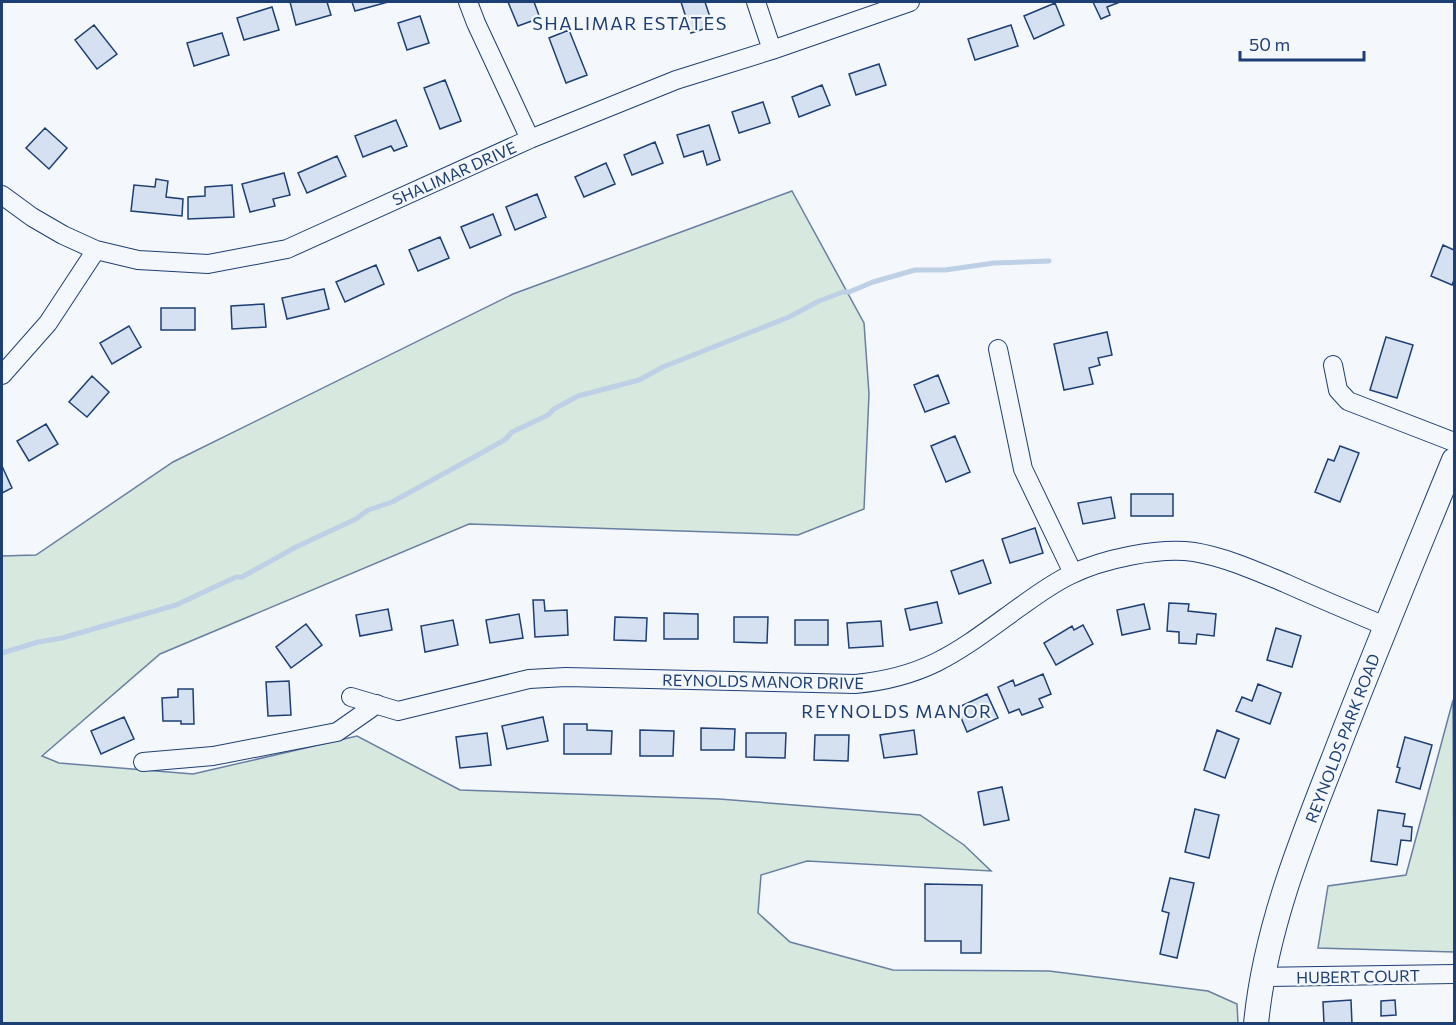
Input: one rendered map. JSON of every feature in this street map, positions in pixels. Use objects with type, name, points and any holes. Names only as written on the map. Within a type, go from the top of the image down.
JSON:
[{"type":"main road","name":"REYNOLDS PARK ROAD","points":[[1256,1023],[1262,977],[1275,922],[1313,811],[1385,626],[1455,460]]},
{"type":"street","points":[[468,2],[530,139]]},
{"type":"street","points":[[756,2],[772,50]]},
{"type":"street","name":"SHALIMAR DRIVE","points":[[2,195],[32,217],[63,235],[96,250],[138,260],[208,264],[287,249],[530,139],[676,80],[772,50],[910,2]]},
{"type":"street","points":[[2,375],[48,323],[96,250]]},
{"type":"street","points":[[998,349],[1023,469],[1073,573]]},
{"type":"street","points":[[1333,365],[1338,390],[1348,401],[1455,442]]},
{"type":"street","name":"REYNOLDS MANOR DRIVE","points":[[351,697],[398,711],[529,679],[566,677],[855,684],[885,681],[912,674],[953,654],[1048,587],[1073,573],[1103,562],[1171,551],[1194,552],[1259,572],[1385,626]]},
{"type":"street","points":[[143,762],[213,756],[337,732],[376,704]]},
{"type":"street","name":"HUBERT COURT","points":[[1262,977],[1455,974]]},
{"type":"shaded area","points":[[792,191],[864,323],[869,394],[864,509],[798,535],[469,524],[160,654],[42,756],[59,763],[193,774],[357,736],[460,790],[719,799],[920,815],[964,845],[991,871],[807,861],[761,875],[758,913],[790,942],[893,970],[1049,971],[1208,991],[1237,1004],[1238,1023],[2,1024],[2,556],[36,555],[173,462],[513,294]]},
{"type":"shaded area","points":[[1453,700],[1454,952],[1318,948],[1328,886],[1406,875]]},
{"type":"building","points":[[290,2],[327,2],[331,15],[296,25]]},
{"type":"building","points":[[352,2],[388,2],[355,11]]},
{"type":"building","points":[[508,2],[534,2],[540,18],[518,26]]},
{"type":"building","points":[[681,2],[705,2],[713,26],[691,33]]},
{"type":"building","points":[[1093,2],[1120,2],[1107,7],[1110,15],[1101,19]]},
{"type":"building","points":[[1055,3],[1064,25],[1034,39],[1024,16]]},
{"type":"building","points":[[272,7],[279,30],[244,40],[237,18]]},
{"type":"building","points":[[420,16],[429,43],[407,50],[398,23]]},
{"type":"building","points":[[94,25],[117,54],[97,69],[75,40]]},
{"type":"building","points":[[1011,25],[1018,46],[975,60],[968,39]]},
{"type":"building","points":[[569,30],[587,75],[566,83],[549,38]]},
{"type":"building","points":[[222,33],[229,55],[194,66],[187,43]]},
{"type":"building","points":[[879,64],[886,85],[856,95],[849,74]]},
{"type":"building","points":[[445,80],[461,121],[440,129],[424,88]]},
{"type":"building","points":[[822,85],[830,105],[799,117],[792,97]]},
{"type":"building","points":[[763,102],[770,123],[739,133],[732,112]]},
{"type":"building","points":[[396,120],[407,146],[394,151],[391,146],[363,157],[355,136]]},
{"type":"building","points":[[709,125],[720,160],[707,165],[703,151],[684,157],[677,135]]},
{"type":"building","points":[[45,128],[67,148],[49,169],[26,148]]},
{"type":"building","points":[[655,142],[663,163],[632,175],[624,155]]},
{"type":"building","points":[[337,156],[346,176],[307,193],[298,173]]},
{"type":"building","points":[[606,163],[615,184],[584,197],[575,177]]},
{"type":"building","points":[[284,173],[290,195],[273,199],[275,206],[250,212],[242,184]]},
{"type":"building","points":[[156,179],[168,181],[166,197],[183,199],[182,216],[131,211],[134,185],[155,187]]},
{"type":"building","points":[[232,185],[234,217],[188,219],[188,197],[205,196],[205,187]]},
{"type":"building","points":[[537,194],[546,217],[515,230],[506,207]]},
{"type":"building","points":[[493,214],[501,235],[470,248],[461,227]]},
{"type":"building","points":[[440,237],[449,258],[418,271],[409,250]]},
{"type":"building","points":[[1443,245],[1454,250],[1452,285],[1431,276]]},
{"type":"building","points":[[376,265],[384,284],[345,302],[336,282]]},
{"type":"building","points":[[324,289],[329,309],[287,319],[282,298]]},
{"type":"building","points":[[264,304],[266,327],[232,329],[231,306]]},
{"type":"building","points":[[161,308],[195,308],[195,330],[161,330]]},
{"type":"building","points":[[129,326],[141,347],[112,364],[100,343]]},
{"type":"building","points":[[1107,332],[1112,355],[1098,358],[1100,365],[1089,368],[1093,384],[1064,390],[1054,344]]},
{"type":"building","points":[[1386,337],[1413,345],[1397,398],[1370,390]]},
{"type":"building","points":[[938,375],[949,403],[925,412],[914,385]]},
{"type":"building","points":[[92,376],[109,392],[87,417],[69,402]]},
{"type":"building","points":[[46,424],[58,444],[29,461],[17,441]]},
{"type":"building","points":[[955,436],[970,472],[946,482],[931,446]]},
{"type":"building","points":[[1340,446],[1359,453],[1340,502],[1315,492],[1328,459],[1334,461]]},
{"type":"building","points":[[2,466],[12,488],[2,493]]},
{"type":"building","points":[[1131,494],[1173,494],[1173,516],[1131,516]]},
{"type":"building","points":[[1111,497],[1115,518],[1083,524],[1078,503]]},
{"type":"building","points":[[1035,528],[1043,553],[1010,563],[1002,539]]},
{"type":"building","points":[[983,560],[991,583],[959,594],[951,571]]},
{"type":"building","points":[[533,600],[544,600],[545,611],[567,610],[568,635],[535,637]]},
{"type":"building","points":[[937,602],[942,623],[910,630],[905,609]]},
{"type":"building","points":[[1169,603],[1189,604],[1188,611],[1216,614],[1214,636],[1197,634],[1196,644],[1179,643],[1179,632],[1167,631]]},
{"type":"building","points":[[1144,604],[1150,629],[1122,635],[1117,610]]},
{"type":"building","points":[[388,609],[392,630],[360,636],[356,615]]},
{"type":"building","points":[[664,613],[698,614],[698,639],[664,639]]},
{"type":"building","points":[[519,614],[523,638],[490,643],[486,620]]},
{"type":"building","points":[[615,617],[647,618],[646,641],[614,640]]},
{"type":"building","points":[[734,617],[768,617],[767,643],[734,642]]},
{"type":"building","points":[[453,620],[458,645],[425,652],[421,626]]},
{"type":"building","points":[[795,620],[828,620],[828,645],[795,645]]},
{"type":"building","points":[[881,621],[883,646],[849,648],[847,623]]},
{"type":"building","points":[[306,624],[322,645],[291,668],[276,647]]},
{"type":"building","points":[[1083,625],[1093,644],[1056,665],[1044,643],[1072,626],[1074,630]]},
{"type":"building","points":[[1276,628],[1301,636],[1292,667],[1267,660]]},
{"type":"building","points":[[1043,674],[1051,694],[1039,699],[1043,707],[1022,715],[1019,709],[1009,713],[998,687],[1013,680],[1015,686]]},
{"type":"building","points":[[289,681],[291,715],[268,716],[266,682]]},
{"type":"building","points":[[1258,684],[1281,693],[1270,724],[1236,711],[1242,697],[1252,701]]},
{"type":"building","points":[[178,689],[193,689],[194,724],[163,721],[162,698],[178,697]]},
{"type":"building","points":[[987,694],[998,718],[967,732],[957,708]]},
{"type":"building","points":[[124,717],[134,739],[101,754],[91,731]]},
{"type":"building","points":[[543,717],[548,741],[507,749],[502,726]]},
{"type":"building","points":[[564,724],[587,724],[587,730],[612,731],[611,754],[564,754]]},
{"type":"building","points":[[701,728],[735,729],[734,750],[701,750]]},
{"type":"building","points":[[640,730],[674,731],[673,756],[640,756]]},
{"type":"building","points":[[914,730],[917,754],[884,758],[880,735]]},
{"type":"building","points":[[1217,730],[1239,739],[1225,778],[1204,770]]},
{"type":"building","points":[[487,733],[491,765],[460,768],[456,737]]},
{"type":"building","points":[[746,733],[786,733],[785,758],[746,757]]},
{"type":"building","points":[[815,735],[849,735],[848,761],[814,760]]},
{"type":"building","points":[[1405,737],[1432,745],[1420,789],[1396,782],[1400,768],[1397,767]]},
{"type":"building","points":[[1002,787],[1009,820],[984,825],[978,792]]},
{"type":"building","points":[[1195,809],[1219,815],[1209,858],[1185,852]]},
{"type":"building","points":[[1378,810],[1405,814],[1403,826],[1412,827],[1411,841],[1401,840],[1397,865],[1371,861]]},
{"type":"building","points":[[1170,878],[1194,883],[1177,958],[1160,954],[1169,913],[1162,911]]},
{"type":"building","points":[[925,884],[982,885],[981,953],[961,953],[961,941],[925,941]]},
{"type":"building","points":[[1351,1000],[1352,1024],[1324,1024],[1323,1002]]},
{"type":"building","points":[[1395,1000],[1396,1015],[1381,1016],[1381,1001]]},
{"type":"waterway","points":[[2,653],[176,605],[236,577],[242,577],[296,547],[356,519],[368,510],[392,502],[578,396],[639,380],[663,367],[789,317],[819,301],[843,292],[915,270],[945,270],[994,263],[1049,261]]},
{"type":"district","name":"SHALIMAR ESTATES","points":[[630,23]]},
{"type":"district","name":"REYNOLDS MANOR","points":[[897,711]]}]
